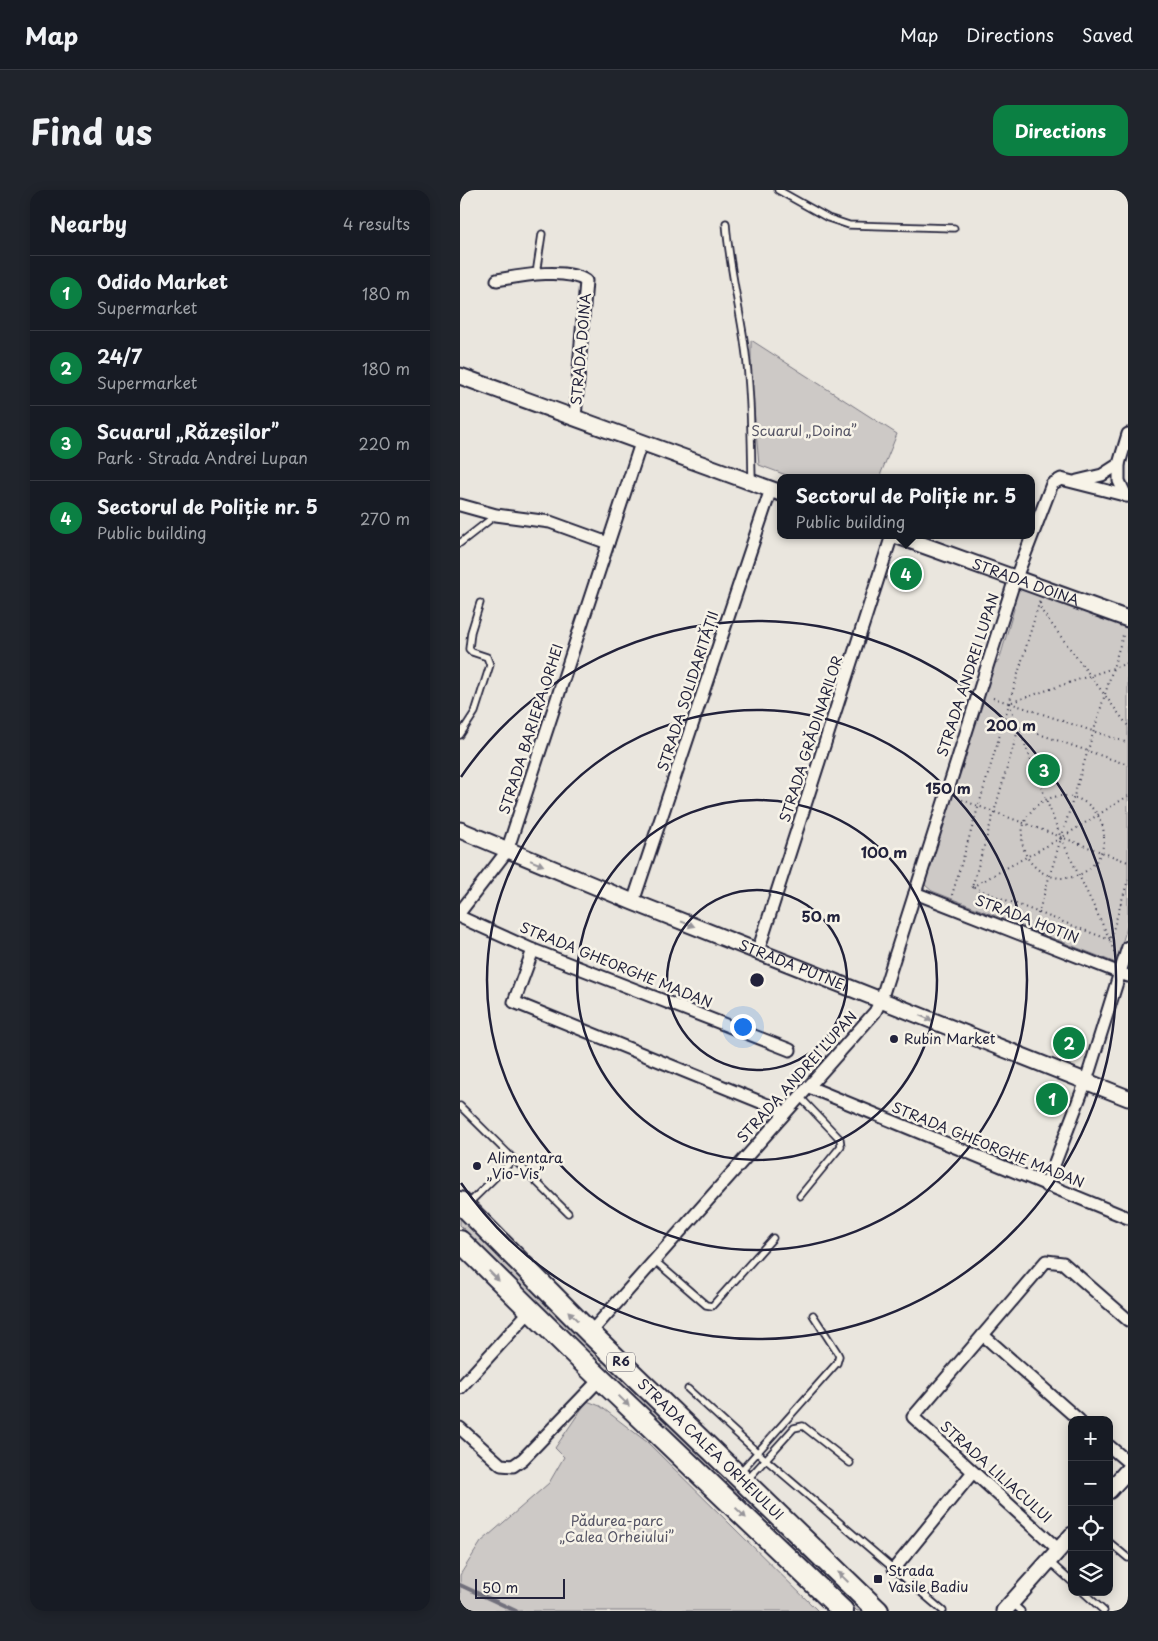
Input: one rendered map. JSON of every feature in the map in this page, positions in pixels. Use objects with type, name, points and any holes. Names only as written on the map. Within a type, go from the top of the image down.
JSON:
[{"type":"highway","name":"STRADA CALEA ORHEIULUI","points":[[463,1204],[590,1333],[878,1611]]},
{"type":"highway","name":"STRADA CALEA ORHEIULUI","points":[[460,1241],[600,1379],[843,1611]]},
{"type":"highway","points":[[768,1538],[784,1520]]},
{"type":"street","name":"STRADA DOINA","points":[[497,280],[536,274],[570,276],[586,281],[575,418]]},
{"type":"street","name":"STRADA DOINA","points":[[460,376],[641,444],[776,491]]},
{"type":"street","points":[[1127,496],[1120,481],[1119,464],[1128,434]]},
{"type":"street","name":"STRADA BARIERA ORHEI","points":[[460,912],[465,897],[506,851],[641,444]]},
{"type":"street","points":[[1075,482],[1102,475],[1119,464]]},
{"type":"street","name":"STRADA ANDREI LUPAN","points":[[1035,528],[1052,484],[1061,479],[1075,482]]},
{"type":"street","points":[[1075,482],[1127,496]]},
{"type":"street","name":"STRADA SOLIDARITĂȚII","points":[[633,902],[776,491]]},
{"type":"street","points":[[460,505],[496,515],[550,522],[608,543]]},
{"type":"street","name":"STRADA GRĂDINARILOR","points":[[758,951],[893,539]]},
{"type":"street","name":"STRADA DOINA","points":[[905,539],[1016,578],[1126,624]]},
{"type":"street","name":"STRADA ANDREI LUPAN","points":[[590,1333],[785,1112],[866,1024],[881,1000],[1016,578],[1031,539]]},
{"type":"street","name":"STRADA PUTNEI","points":[[460,830],[506,851],[633,902],[1128,1098]]},
{"type":"street","name":"STRADA HOTIN","points":[[915,893],[1124,974]]},
{"type":"street","name":"STRADA GHEORGHE MADAN","points":[[460,917],[533,950],[790,1050]]},
{"type":"street","points":[[1046,1186],[1124,974],[1128,947]]},
{"type":"street","points":[[533,950],[514,1002],[785,1112]]},
{"type":"street","name":"STRADA GHEORGHE MADAN","points":[[809,1087],[1046,1186],[1128,1218]]},
{"type":"street","points":[[1074,1416],[983,1335],[1046,1261],[1063,1263],[1128,1320]]},
{"type":"street","points":[[460,1388],[530,1311]]},
{"type":"street","name":"STRADA LILIACULUI","points":[[983,1335],[913,1417],[1059,1550]]},
{"type":"street","points":[[460,1428],[501,1465],[513,1466],[523,1459],[600,1379]]},
{"type":"street","points":[[1113,1449],[1128,1462]]},
{"type":"street","points":[[894,1569],[974,1472]]},
{"type":"street","points":[[1113,1487],[1124,1477]]},
{"type":"street","points":[[1012,1608],[1068,1540]]},
{"type":"lane","points":[[778,190],[828,218],[849,225],[954,228]]},
{"type":"lane","points":[[726,223],[729,262],[744,340],[750,398],[752,482]]},
{"type":"lane","points":[[536,274],[542,234]]},
{"type":"lane","points":[[460,544],[496,515]]},
{"type":"lane","points":[[460,735],[475,712],[490,665],[487,657],[469,649],[471,632],[480,603]]},
{"type":"lane","points":[[800,1096],[840,1139],[841,1146],[800,1196]]},
{"type":"lane","points":[[460,1106],[568,1212]]},
{"type":"lane","points":[[463,1204],[514,1159]]},
{"type":"lane","points":[[654,1260],[706,1305],[712,1306],[773,1238]]},
{"type":"lane","points":[[741,1479],[758,1452],[837,1363],[838,1352],[813,1315]]},
{"type":"lane","points":[[688,1389],[766,1459],[943,1611]]},
{"type":"lane","points":[[741,1479],[766,1459],[798,1426],[803,1426],[850,1462]]},
{"type":"lane","points":[[1113,1545],[1128,1558]]},
{"type":"lane","points":[[1049,1561],[1068,1578]]},
{"type":"lane","points":[[1087,1596],[1104,1611]]},
{"type":"path","points":[[949,905],[1040,600],[1041,610],[1128,726]]},
{"type":"path","points":[[1038,914],[1126,624]]},
{"type":"path","points":[[1009,703],[1128,663]]},
{"type":"path","points":[[993,698],[1128,743]]},
{"type":"path","points":[[1009,703],[1062,838],[1124,974]]},
{"type":"path","points":[[1019,728],[1128,765]]},
{"type":"path","points":[[972,887],[1019,728]]},
{"type":"path","points":[[1063,796],[1074,798],[1085,802],[1098,815],[1104,837],[1101,852],[1094,863],[1079,875],[1067,878],[1050,876],[1039,870],[1028,856],[1023,844],[1025,824],[1031,812],[1047,800],[1063,796]]},
{"type":"path","points":[[972,887],[1062,838],[1128,796]]},
{"type":"path","points":[[962,800],[1128,862]]},
{"type":"path","points":[[1110,940],[1128,880]]},
{"type":"path","points":[[972,887],[1038,914],[1110,940]]},
{"type":"green space","name":"Scuarul „Doina”","points":[[751,340],[897,434],[881,474],[783,474],[759,465],[751,375]]},
{"type":"green space","points":[[1020,588],[1128,626],[1128,924],[1116,963],[932,891],[925,885],[926,875],[992,665],[999,661],[1014,609],[1011,601],[1015,591]]},
{"type":"green space","points":[[460,1216],[600,1355],[595,1359],[460,1225]]},
{"type":"green space","points":[[605,1360],[763,1514],[759,1517],[600,1364]]},
{"type":"green space","name":"Pădurea-parc „Calea Orheiului”","points":[[587,1401],[600,1406],[647,1442],[818,1611],[460,1611],[460,1575],[481,1542],[549,1483],[564,1457],[555,1448]]},
{"type":"green space","points":[[790,1537],[866,1611],[857,1611],[785,1542]]},
{"type":"waterway","points":[[460,1585],[516,1611]]},
{"type":"place","name":"Sectorul de Poliție nr. 5","points":[[906,574]]},
{"type":"place","name":"Scuarul „Răzeșilor”","points":[[1044,770]]},
{"type":"place","name":"Rubin Market","points":[[894,1039]]},
{"type":"place","name":"24/7","points":[[1069,1043]]},
{"type":"place","name":"Odido Market","points":[[1052,1099]]},
{"type":"place","name":"Alimentara „Vio-Vis”","points":[[477,1166]]},
{"type":"place","name":"Strada Vasile Badiu","points":[[878,1579]]}]
